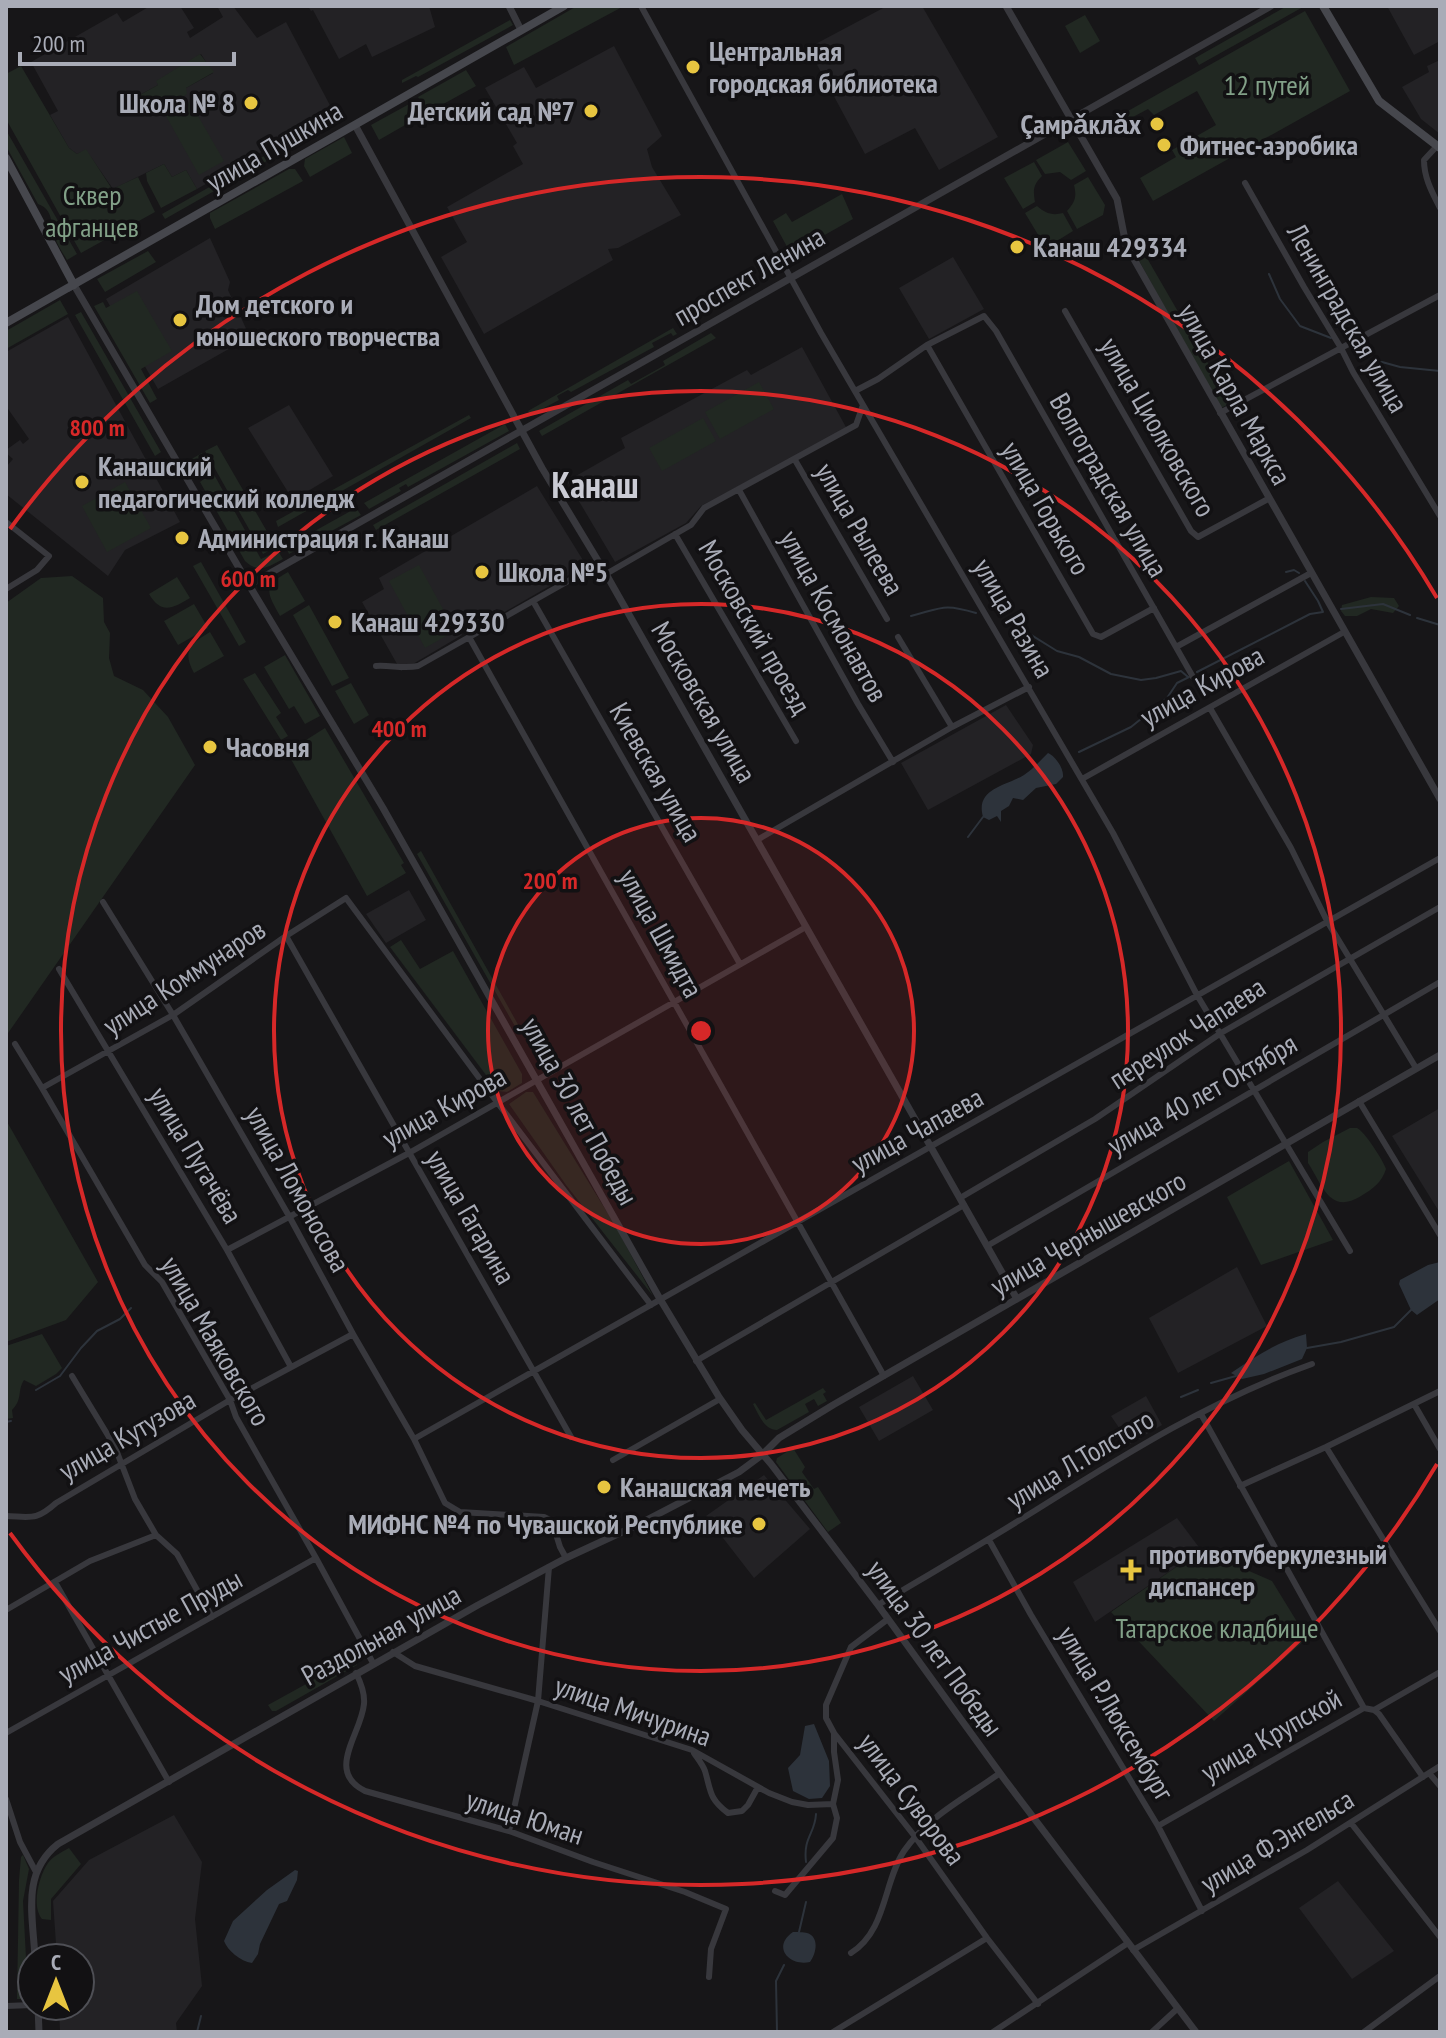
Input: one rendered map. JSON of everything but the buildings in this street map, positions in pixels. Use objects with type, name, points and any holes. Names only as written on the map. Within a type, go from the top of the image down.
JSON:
[{"type":"main road","name":"улица Пушкина","points":[[74,285],[564,6]]},
{"type":"main road","points":[[1323,6],[1379,101],[1438,147]]},
{"type":"main road","name":"улица 30 лет Победы","points":[[6,158],[74,285]]},
{"type":"street","points":[[509,6],[521,30]]},
{"type":"street","name":"улица Разина","points":[[641,6],[790,279],[1113,833],[1197,995],[1350,1251]]},
{"type":"street","name":"улица Карла Маркса","points":[[1006,6],[1117,199],[1126,245],[1440,799]]},
{"type":"street","name":"проспект Ленина","points":[[249,585],[1271,6]]},
{"type":"street","name":"Московская улица","points":[[355,125],[552,486],[600,563],[1017,1299]]},
{"type":"street","points":[[1438,147],[1424,160],[1424,169],[1440,208]]},
{"type":"street","name":"Ленинградская улица","points":[[1245,183],[1440,516]]},
{"type":"street","name":"улица Пушкина","points":[[6,323],[74,285]]},
{"type":"street","name":"улица 30 лет Победы","points":[[74,285],[383,808],[660,1299],[720,1399],[878,1605],[1000,1773],[1196,2032]]},
{"type":"street","points":[[1220,413],[1440,295]]},
{"type":"street","name":"улица Циолковского","points":[[1065,311],[1191,531],[1198,537],[1268,499]]},
{"type":"street","name":"Волгоградская улица","points":[[927,345],[984,316],[996,331],[1193,677]]},
{"type":"street","points":[[855,391],[927,345]]},
{"type":"street","name":"улица Горького","points":[[927,345],[1093,634],[1101,637],[1154,608]]},
{"type":"street","points":[[606,574],[691,525],[704,508],[856,425],[863,405]]},
{"type":"street","name":"улица Рылеева","points":[[795,460],[887,619]]},
{"type":"street","name":"улица Космонавтов","points":[[739,490],[893,762]]},
{"type":"street","points":[[6,522],[49,556],[37,570],[6,589]]},
{"type":"street","name":"Московский проезд","points":[[675,534],[796,741]]},
{"type":"street","points":[[376,666],[418,666],[600,563]]},
{"type":"street","points":[[1176,647],[1311,573]]},
{"type":"street","name":"Киевская улица","points":[[533,601],[740,964]]},
{"type":"street","name":"улица Кирова","points":[[1082,779],[1344,632]]},
{"type":"street","name":"улица Шмидта","points":[[469,637],[884,1376]]},
{"type":"street","name":"улица Рылеева","points":[[898,637],[952,727]]},
{"type":"street","points":[[757,840],[952,727],[1029,687]]},
{"type":"street","points":[[1210,708],[1291,848],[1327,921],[1416,1068]]},
{"type":"street","name":"улица Чапаева","points":[[414,1439],[1440,858]]},
{"type":"street","name":"улица 30 лет Победы","points":[[346,898],[651,1305]]},
{"type":"street","name":"улица Коммунаров","points":[[42,1088],[173,1015],[346,898]]},
{"type":"street","name":"улица Ломоносова","points":[[103,902],[173,1015],[289,1216],[414,1439],[445,1503],[460,1512],[544,1517],[552,1521],[566,1558]]},
{"type":"street","name":"переулок Чапаева","points":[[696,1361],[831,1282],[1095,1119],[1221,1033],[1440,907]]},
{"type":"street","name":"улица Кирова","points":[[227,1250],[409,1153],[806,927]]},
{"type":"street","name":"улица Гагарина","points":[[286,936],[571,1437]]},
{"type":"street","name":"улица Пугачёва","points":[[59,969],[227,1250],[291,1367]]},
{"type":"street","name":"улица 40 лет Октября","points":[[987,1246],[1440,982]]},
{"type":"street","name":"улица Маяковского","points":[[15,1044],[145,1265],[162,1282],[373,1663]]},
{"type":"street","name":"улица Чернышевского","points":[[762,1455],[779,1438],[884,1376],[1440,1055]]},
{"type":"street","points":[[1359,1101],[1440,1235]]},
{"type":"street","name":"улица Кутузова","points":[[6,1516],[33,1518],[46,1512],[56,1503],[230,1400],[353,1334]]},
{"type":"street","name":"улица Л.Толстого","points":[[878,1605],[1208,1408],[1312,1364]]},
{"type":"street","points":[[72,1376],[115,1447],[135,1499],[156,1535],[177,1554],[212,1617]]},
{"type":"street","points":[[1240,1486],[1440,1391]]},
{"type":"street","points":[[613,1460],[720,1399]]},
{"type":"street","points":[[1414,1404],[1440,1449]]},
{"type":"street","points":[[1201,1414],[1364,1708],[1379,1714],[1426,1775],[1440,1786]]},
{"type":"street","points":[[1326,1447],[1440,1631]]},
{"type":"street","name":"Раздольная улица","points":[[36,1872],[41,1861],[58,1844],[373,1663],[566,1558],[725,1479],[762,1455]]},
{"type":"street","points":[[6,1610],[90,1561],[156,1535]]},
{"type":"street","name":"улица Р.Люксембург","points":[[989,1540],[1158,1826],[1202,1911]]},
{"type":"street","name":"улица Чистые Пруды","points":[[6,1733],[316,1558]]},
{"type":"street","points":[[509,1831],[538,1701],[549,1567]]},
{"type":"street","points":[[55,1582],[169,1782]]},
{"type":"street","name":"улица Суворова","points":[[888,1619],[851,1647],[826,1705],[826,1718],[834,1733],[1038,2004]]},
{"type":"street","name":"улица Мичурина","points":[[393,1652],[415,1666],[692,1750],[792,1802],[833,1804]]},
{"type":"street","name":"улица Крупской","points":[[1374,1710],[1440,1672]]},
{"type":"street","name":"улица Юман","points":[[356,1673],[364,1702],[348,1754],[347,1773],[350,1781],[365,1791],[509,1831],[726,1909],[711,1949],[709,1977]]},
{"type":"street","name":"улица Крупской","points":[[1158,1826],[1364,1708]]},
{"type":"street","points":[[775,1891],[785,1895],[833,1838],[837,1818],[833,1804],[838,1780],[834,1733]]},
{"type":"street","points":[[692,1750],[704,1769],[715,1802],[728,1813],[742,1811],[758,1787]]},
{"type":"street","name":"улица Ф.Энгельса","points":[[993,2032],[1130,1946],[1202,1911],[1440,1766]]},
{"type":"street","points":[[851,1953],[861,1947],[882,1911],[897,1864],[905,1850],[942,1812],[1000,1773]]},
{"type":"street","points":[[6,1799],[20,1842],[36,1872],[32,1894],[34,1942]]},
{"type":"street","points":[[1351,1823],[1440,1937]]},
{"type":"street","points":[[833,2032],[987,1938]]},
{"type":"street","points":[[1364,2032],[1440,1976]]},
{"type":"street","points":[[1152,2032],[1178,2008]]},
{"type":"shaded area","points":[[150,6],[180,6],[194,28],[187,32],[190,38],[223,17],[217,6],[233,6],[257,38],[286,22],[333,111],[197,189],[186,170],[172,177],[164,164],[113,189],[86,150],[77,154],[69,148],[50,115],[58,111],[31,62],[117,13],[123,22]],"holes":[[[201,54],[213,73],[186,88],[157,114],[138,96]]]},
{"type":"shaded area","points":[[308,6],[429,6],[435,27],[372,57],[366,44],[339,59]]},
{"type":"shaded area","points":[[887,6],[922,6],[998,137],[939,170],[915,128],[865,154],[808,48]]},
{"type":"shaded area","points":[[1387,6],[1440,6],[1440,41],[1414,55]]},
{"type":"shaded area","points":[[614,46],[662,136],[647,149],[652,167],[681,215],[618,248],[608,249],[613,260],[484,334],[441,257],[467,242],[447,207],[523,164],[513,146],[517,143],[485,88],[524,67],[536,88]]},
{"type":"shaded area","points":[[1440,60],[1440,134],[1421,119],[1402,87],[1429,72],[1427,66]]},
{"type":"shaded area","name":"Дом детского и юношеского творчества","points":[[210,238],[230,282],[228,290],[250,337],[158,389],[106,299]]},
{"type":"shaded area","points":[[953,257],[984,309],[929,339],[899,288]]},
{"type":"shaded area","name":"Канашский педагогический колледж","points":[[68,317],[180,522],[125,550],[108,576],[6,494],[6,467],[13,459],[6,450],[20,440],[23,444],[29,439],[6,406],[6,352]]},
{"type":"shaded area","points":[[802,347],[847,429],[701,506],[686,523],[615,562],[567,481],[625,448],[621,438],[747,370],[751,375]]},
{"type":"shaded area","points":[[289,405],[333,476],[293,500],[248,428]]},
{"type":"shaded area","name":"Школа №5","points":[[537,486],[586,565],[501,614],[497,609],[460,631],[462,635],[401,671],[362,602],[384,589],[379,578]]},
{"type":"shaded area","points":[[1006,705],[1033,745],[1031,754],[928,810],[901,763]]},
{"type":"shaded area","points":[[1048,753],[1062,770],[1063,777],[1056,784],[1036,788],[1023,800],[1013,798],[1009,806],[1001,811],[1001,822],[997,816],[989,820],[983,817],[982,807],[988,794],[1024,775]]},
{"type":"shaded area","points":[[409,890],[426,920],[386,943],[366,914]]},
{"type":"shaded area","points":[[1440,1108],[1440,1213],[1392,1136]]},
{"type":"shaded area","points":[[1440,1262],[1440,1299],[1417,1315],[1411,1310],[1400,1280]]},
{"type":"shaded area","points":[[1237,1267],[1267,1326],[1178,1373],[1149,1318]]},
{"type":"shaded area","points":[[1306,1334],[1307,1348],[1302,1359],[1242,1379],[1231,1373],[1276,1345]]},
{"type":"shaded area","points":[[913,1376],[933,1410],[879,1441],[859,1407]]},
{"type":"shaded area","points":[[1146,1396],[1162,1425],[1130,1444],[1111,1416]]},
{"type":"shaded area","name":"МИФНС №4 по Чувашской Республике","points":[[764,1475],[810,1529],[754,1578],[706,1516]]},
{"type":"shaded area","name":"противотуберкулезный диспансер","points":[[1177,1518],[1201,1550],[1095,1622],[1073,1582]]},
{"type":"shaded area","points":[[814,1724],[829,1761],[830,1786],[822,1798],[809,1799],[793,1791],[788,1768],[800,1755],[805,1726]]},
{"type":"shaded area","points":[[174,1815],[202,1862],[195,1919],[202,1986],[176,2023],[177,2032],[60,2032],[60,2022],[96,2022],[96,1942],[56,1942],[53,1901],[89,1860]]},
{"type":"shaded area","points":[[295,1870],[298,1871],[297,1880],[287,1901],[279,1904],[258,1954],[252,1963],[239,1958],[224,1941],[233,1921]]},
{"type":"shaded area","points":[[1338,1881],[1394,1951],[1352,1979],[1299,1908]]},
{"type":"shaded area","points":[[793,1932],[806,1933],[814,1938],[815,1950],[810,1962],[796,1962],[783,1949]]},
{"type":"green space","points":[[577,6],[624,6],[514,65],[506,47]]},
{"type":"green space","points":[[1287,6],[1303,7],[1199,65],[1195,58]]},
{"type":"green space","name":"12 путей","points":[[1305,11],[1350,91],[1153,201],[1140,178],[1176,157],[1172,150],[1216,125],[1197,91],[1154,115],[1148,109],[1116,126],[1112,120]]},
{"type":"green space","points":[[1085,15],[1100,41],[1080,53],[1065,26]]},
{"type":"green space","points":[[510,20],[513,25],[402,83],[402,80]]},
{"type":"green space","points":[[200,54],[214,72],[186,88],[187,94],[158,114],[155,111],[148,115],[138,96]]},
{"type":"green space","name":"Сквер афганцев","points":[[21,66],[69,148],[77,154],[86,149],[112,189],[138,177],[155,212],[81,253],[6,119],[6,74]]},
{"type":"green space","points":[[466,70],[476,86],[427,113],[418,97]]},
{"type":"green space","points":[[190,102],[224,161],[199,175],[166,116]]},
{"type":"green space","points":[[411,103],[419,117],[379,140],[371,125]]},
{"type":"green space","points":[[6,130],[77,254],[67,260],[56,240],[49,213],[38,204],[6,146]]},
{"type":"green space","points":[[344,137],[352,153],[310,177],[304,166],[305,159]]},
{"type":"green space","points":[[1068,142],[1086,171],[1071,180],[1060,172],[1045,174],[1036,160]]},
{"type":"green space","points":[[285,144],[288,149],[165,219],[162,214]]},
{"type":"green space","points":[[1034,162],[1042,176],[1034,188],[1035,202],[1023,209],[1004,178]]},
{"type":"green space","points":[[164,164],[172,177],[186,170],[197,189],[161,208],[146,173]]},
{"type":"green space","points":[[289,169],[295,169],[303,181],[215,229],[210,213]]},
{"type":"green space","points":[[1088,177],[1105,205],[1103,215],[1077,229],[1067,211],[1075,199],[1074,185]]},
{"type":"green space","points":[[842,194],[853,219],[791,254],[773,221],[786,213],[792,222]]},
{"type":"green space","points":[[1037,206],[1049,213],[1063,213],[1073,231],[1052,244],[1043,243],[1025,213]]},
{"type":"green space","points":[[1140,246],[1231,403],[1221,408],[1133,250]]},
{"type":"green space","points":[[148,251],[156,262],[105,292],[97,279]]},
{"type":"green space","points":[[137,291],[172,351],[141,369],[157,399],[150,403],[94,306],[103,302],[106,308]]},
{"type":"green space","points":[[60,300],[68,314],[6,349],[6,331]]},
{"type":"green space","points":[[81,312],[161,452],[155,456],[75,315]]},
{"type":"green space","points":[[673,328],[677,334],[673,336],[671,333],[652,343],[654,347],[571,392],[568,390],[557,396],[559,400],[531,415],[528,411]]},
{"type":"green space","points":[[711,333],[716,338],[542,436],[539,431],[628,380],[631,384],[665,365],[663,361]]},
{"type":"green space","points":[[759,382],[774,409],[720,439],[705,412]]},
{"type":"green space","points":[[469,415],[471,418],[278,527],[276,521]]},
{"type":"green space","points":[[703,418],[716,441],[662,471],[649,448]]},
{"type":"green space","points":[[505,424],[509,431],[408,487],[406,484],[399,488],[401,491],[369,509],[364,503]]},
{"type":"green space","points":[[517,443],[520,449],[376,530],[373,525]]},
{"type":"green space","points":[[217,445],[276,547],[263,554],[205,451]]},
{"type":"green space","points":[[202,453],[261,559],[278,551],[283,559],[259,568],[245,561],[200,482],[205,478],[197,464],[192,466],[188,461]]},
{"type":"green space","points":[[125,482],[151,528],[107,552],[82,506]]},
{"type":"green space","points":[[356,508],[361,515],[289,554],[286,547]]},
{"type":"green space","points":[[201,562],[246,642],[239,646],[193,566]]},
{"type":"green space","points":[[419,565],[455,631],[425,648],[389,581]]},
{"type":"green space","points":[[288,572],[305,601],[280,616],[269,591],[274,582]]},
{"type":"green space","points":[[72,576],[103,598],[104,622],[110,633],[109,658],[114,676],[143,690],[168,717],[195,765],[6,1036],[6,603],[41,578]]},
{"type":"green space","points":[[177,577],[190,598],[172,607],[158,605],[149,594]]},
{"type":"green space","points":[[1371,597],[1394,598],[1399,606],[1393,613],[1371,609],[1357,616],[1345,616],[1341,611],[1342,605]]},
{"type":"green space","points":[[194,604],[208,628],[178,645],[164,621]]},
{"type":"green space","points":[[309,605],[349,678],[332,686],[293,615]]},
{"type":"green space","points":[[210,632],[224,656],[194,673],[189,659],[190,649]]},
{"type":"green space","points":[[285,655],[320,716],[305,724],[294,706],[289,709],[264,667]]},
{"type":"green space","points":[[255,673],[281,713],[276,717],[288,736],[281,740],[243,679]]},
{"type":"green space","points":[[351,683],[369,715],[354,724],[335,691]]},
{"type":"green space","points":[[325,728],[404,863],[401,865],[406,873],[367,896],[287,752]]},
{"type":"green space","points":[[421,851],[520,1028],[517,1030],[417,854]]},
{"type":"green space","points":[[401,940],[420,969],[453,951],[522,1074],[522,1083],[507,1092],[498,1091],[390,947]]},
{"type":"green space","points":[[526,1092],[533,1092],[615,1225],[653,1296],[566,1185],[509,1104]]},
{"type":"green space","points":[[6,1120],[98,1282],[66,1320],[6,1342]]},
{"type":"green space","points":[[1350,1128],[1357,1128],[1364,1135],[1386,1169],[1369,1191],[1342,1202],[1323,1189],[1308,1163],[1308,1152]]},
{"type":"green space","points":[[1289,1161],[1333,1240],[1261,1265],[1227,1197]]},
{"type":"green space","points":[[42,1334],[62,1368],[36,1386],[24,1380],[18,1402],[12,1410],[13,1418],[6,1419],[6,1346]]},
{"type":"green space","points":[[823,1388],[827,1401],[818,1406],[814,1399],[805,1404],[809,1412],[777,1430],[765,1425],[753,1404],[766,1420]]},
{"type":"green space","points":[[793,1448],[805,1467],[802,1472],[814,1489],[818,1487],[841,1523],[828,1532],[776,1462],[777,1458]]},
{"type":"green space","name":"Татарское кладбище","points":[[1201,1550],[1272,1581],[1307,1638],[1214,1721],[1111,1612]]},
{"type":"green space","points":[[355,1657],[357,1665],[276,1711],[268,1705]]},
{"type":"green space","points":[[69,1848],[81,1864],[51,1899],[51,1920],[42,1919],[37,1899],[42,1875],[50,1861]]},
{"type":"green space","points":[[23,1855],[29,1869],[23,1901],[25,1942],[18,1942]]},
{"type":"waterway","points":[[1269,274],[1280,299],[1300,326],[1331,338]]},
{"type":"waterway","points":[[1368,366],[1382,362],[1440,371]]},
{"type":"waterway","points":[[1286,572],[1294,570],[1299,573]]},
{"type":"waterway","points":[[1197,672],[1310,614],[1323,612],[1305,581]]},
{"type":"waterway","points":[[1341,609],[1383,604],[1410,615]]},
{"type":"waterway","points":[[911,616],[949,607],[976,613]]},
{"type":"waterway","points":[[1417,618],[1440,625]]},
{"type":"waterway","points":[[1012,623],[1057,651],[1079,657],[1111,674],[1141,680],[1181,671],[1188,677]]},
{"type":"waterway","points":[[1079,752],[1131,727],[1167,698],[1177,683],[1189,677]]},
{"type":"waterway","points":[[968,837],[983,817]]},
{"type":"waterway","points":[[36,1390],[60,1376],[97,1331],[120,1319],[131,1308]]},
{"type":"waterway","points":[[1307,1348],[1394,1327],[1411,1310]]},
{"type":"waterway","points":[[1211,1383],[1236,1376]]},
{"type":"waterway","points":[[1181,1397],[1198,1390]]},
{"type":"waterway","points":[[6,1422],[11,1421]]},
{"type":"waterway","points":[[806,1862],[806,1847],[816,1814]]},
{"type":"waterway","points":[[799,1932],[806,1902]]},
{"type":"waterway","points":[[777,2032],[776,1981],[784,1965]]},
{"type":"waterway","points":[[197,2032],[201,2016]]},
{"type":"place","name":"Центральная городская библиотека","points":[[693,67]]},
{"type":"place","name":"Школа № 8","points":[[251,103]]},
{"type":"place","name":"Детский сад №7","points":[[591,111]]},
{"type":"place","name":"Çамрǎклǎх","points":[[1157,124]]},
{"type":"place","name":"Фитнес-аэробика","points":[[1164,145]]},
{"type":"place","name":"Канаш 429334","points":[[1017,247]]},
{"type":"place","name":"Дом детского и юношеского творчества","points":[[180,320]]},
{"type":"place","name":"Канашский педагогический колледж","points":[[82,482]]},
{"type":"place","name":"Администрация г. Канаш","points":[[182,538]]},
{"type":"place","name":"Школа №5","points":[[482,572]]},
{"type":"place","name":"Канаш 429330","points":[[335,622]]},
{"type":"place","name":"Часовня","points":[[210,747]]},
{"type":"place","name":"Канашская мечеть","points":[[604,1487]]},
{"type":"place","name":"МИФНС №4 по Чувашской Республике","points":[[759,1524]]},
{"type":"place","name":"противотуберкулезный диспансер","points":[[1131,1570]]},
{"type":"district","name":"Канаш","points":[[595,485]]}]
